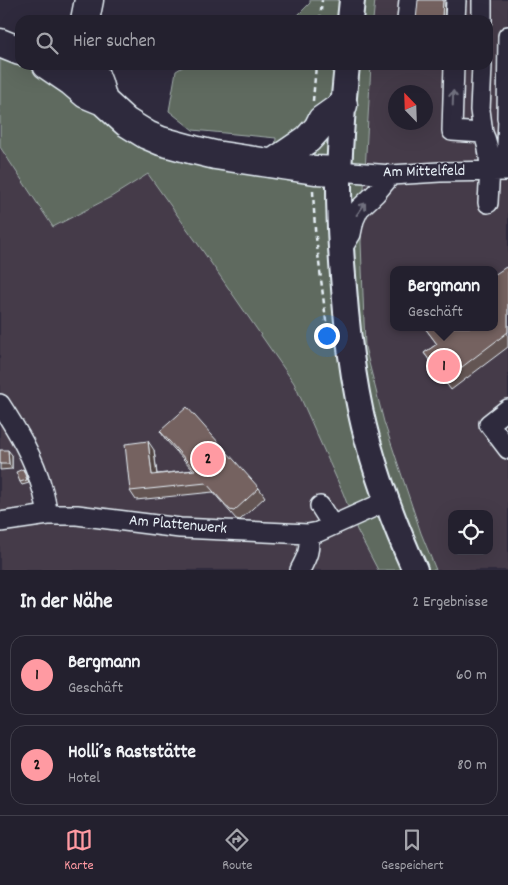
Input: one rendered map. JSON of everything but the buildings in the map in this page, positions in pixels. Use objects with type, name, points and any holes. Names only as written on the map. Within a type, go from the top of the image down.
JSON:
[{"type":"highway","points":[[86,15],[89,0]]},
{"type":"highway","points":[[0,43],[15,49]]},
{"type":"highway","points":[[55,70],[86,94],[103,101],[126,122],[161,141],[200,152],[315,170],[339,171]]},
{"type":"highway","points":[[92,70],[103,101]]},
{"type":"highway","points":[[274,163],[308,139],[318,128],[322,120],[343,105]]},
{"type":"main road","points":[[350,15],[352,0]]},
{"type":"main road","points":[[346,70],[339,171],[339,205],[348,335],[356,387],[368,442],[387,501],[415,570]]},
{"type":"street","points":[[408,15],[409,0]]},
{"type":"street","points":[[455,15],[456,0]]},
{"type":"street","points":[[482,0],[482,15]]},
{"type":"street","points":[[488,203],[501,171],[508,118],[508,36]]},
{"type":"street","points":[[454,70],[452,130],[483,133]]},
{"type":"street","points":[[482,70],[480,110],[483,133],[501,171]]},
{"type":"street","name":"Am Mittelfeld","points":[[339,171],[391,174],[501,171]]},
{"type":"street","points":[[341,250],[351,234],[354,220],[359,210],[391,174]]},
{"type":"street","points":[[0,404],[16,429],[32,462],[42,488],[48,515]]},
{"type":"street","points":[[508,409],[489,424],[508,449]]},
{"type":"street","name":"Am Plattenwerk","points":[[0,522],[48,515],[77,514],[180,528],[308,534],[318,532],[387,501]]},
{"type":"street","points":[[320,506],[332,525]]},
{"type":"street","points":[[300,570],[309,549],[308,534]]},
{"type":"path","points":[[320,15],[322,0]]},
{"type":"path","points":[[313,206],[339,205]]},
{"type":"shaded area","points":[[375,0],[508,0],[508,570],[436,570],[421,533],[384,422],[365,347],[361,242],[371,70],[493,70],[493,15],[374,15]]},
{"type":"shaded area","points":[[0,147],[53,227],[111,197],[148,174],[294,383],[343,493],[357,530],[378,570],[0,570]]},
{"type":"green space","points":[[310,0],[375,0],[374,15],[298,15],[310,3]]},
{"type":"green space","points":[[0,50],[15,56],[15,70],[42,70],[73,91],[273,176],[276,138],[193,130],[169,111],[176,71],[371,70],[361,242],[365,347],[384,422],[421,533],[436,570],[378,570],[357,530],[343,493],[294,383],[148,174],[111,197],[53,227],[0,147]]},
{"type":"place","name":"Bergmann","points":[[444,366]]},
{"type":"place","name":"Holli´s Raststätte","points":[[208,459]]}]
